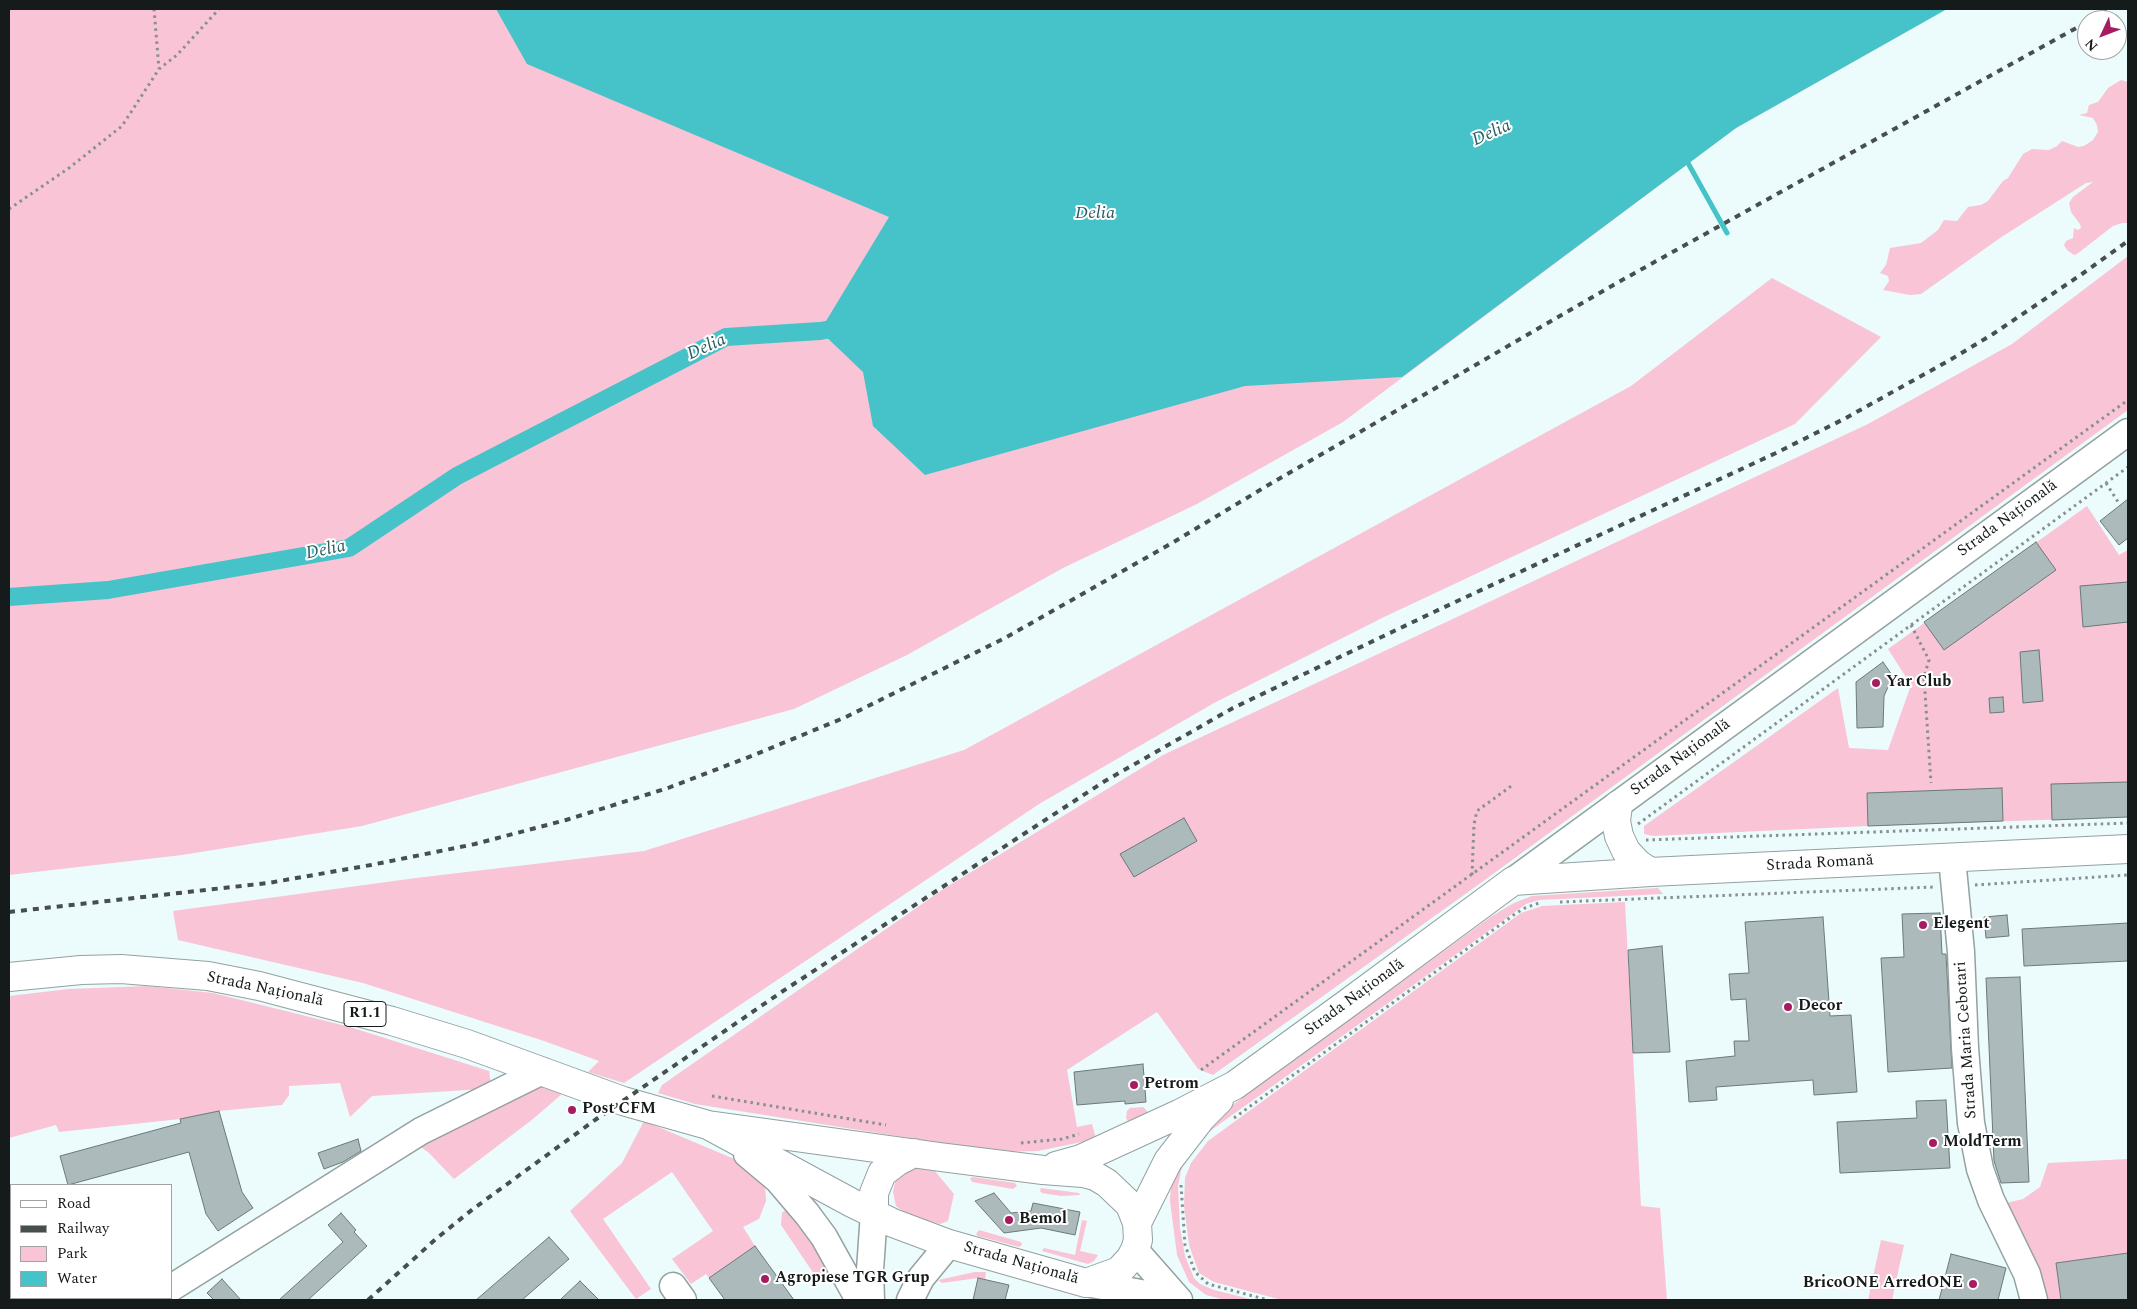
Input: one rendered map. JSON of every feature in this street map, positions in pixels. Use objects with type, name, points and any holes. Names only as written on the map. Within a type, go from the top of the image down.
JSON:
[{"type":"main road","points":[[1618,805],[1616,821],[1619,836],[1626,851],[1637,863],[1650,872]]},
{"type":"main road","name":"Strada Romană","points":[[1513,881],[1650,872],[2128,850]]},
{"type":"main road","name":"Strada Națională","points":[[1043,1170],[1082,1159],[1179,1114],[1235,1085],[1348,1004],[1513,881]]},
{"type":"main road","name":"Strada Națională","points":[[9,977],[81,970],[121,970],[208,976],[259,986],[392,1021],[467,1044],[623,1101],[708,1125],[1043,1170],[1083,1173],[1095,1176],[1118,1191],[1130,1205],[1137,1223],[1138,1240],[1130,1259],[1119,1271],[1086,1283],[949,1244],[893,1223],[852,1204],[708,1125]]},
{"type":"main road","name":"Strada Națională","points":[[1137,1223],[1168,1161],[1202,1117],[1235,1085]]},
{"type":"main road","points":[[874,1213],[874,1193],[882,1173],[898,1161],[914,1153]]},
{"type":"street","name":"Strada Națională","points":[[1513,881],[2128,432]]},
{"type":"street","name":"Strada Maria Cebotari","points":[[1952,858],[1961,952],[1965,1048],[1971,1123],[1980,1168],[1991,1200],[2028,1274],[2034,1300]]},
{"type":"street","points":[[172,1287],[421,1131],[542,1071]]},
{"type":"street","points":[[708,1125],[764,1167],[785,1188],[824,1237],[859,1300]]},
{"type":"street","points":[[871,1300],[870,1270],[874,1213]]},
{"type":"street","points":[[910,1300],[921,1278],[949,1244]]},
{"type":"street","points":[[1135,1250],[1179,1300]]},
{"type":"street","points":[[1086,1283],[1179,1300]]},
{"type":"path","points":[[154,9],[159,69]]},
{"type":"path","points":[[9,209],[69,168],[122,126],[159,69],[177,54],[219,9]]},
{"type":"path","points":[[1201,1070],[2128,400]]},
{"type":"path","points":[[1637,832],[1637,824],[2128,467]]},
{"type":"path","points":[[2106,483],[2120,505]]},
{"type":"path","points":[[1911,625],[1929,660],[1924,678],[1931,784]]},
{"type":"path","points":[[1472,875],[1474,824],[1477,811],[1514,784]]},
{"type":"path","points":[[1640,836],[1643,840],[2128,823]]},
{"type":"path","points":[[1556,902],[1955,886],[2128,875]]},
{"type":"path","points":[[1232,1119],[1515,914],[1537,903],[1546,903]]},
{"type":"path","points":[[712,1096],[895,1127]]},
{"type":"path","points":[[1012,1143],[1062,1139],[1086,1132]]},
{"type":"path","points":[[1182,1183],[1185,1244],[1195,1272],[1208,1284],[1268,1300]]},
{"type":"green space","points":[[9,9],[968,9],[1438,294],[1947,9],[1736,128],[1343,422],[1197,504],[1063,568],[907,655],[794,709],[362,826],[182,855],[9,875]]},
{"type":"green space","points":[[2121,80],[2128,82],[2128,223],[2113,226],[2077,254],[2074,255],[2067,250],[2064,245],[2066,241],[2073,238],[2074,228],[2078,230],[2081,228],[2071,212],[2069,203],[2073,197],[2093,182],[2086,183],[2000,238],[1921,294],[1910,295],[1883,290],[1889,281],[1888,276],[1880,273],[1886,265],[1890,248],[1921,243],[1938,230],[1944,220],[1957,221],[1968,207],[1981,205],[1988,201],[2003,181],[2008,178],[2023,154],[2032,149],[2049,150],[2062,141],[2078,147],[2084,146],[2093,140],[2098,132],[2097,125],[2093,118],[2079,115],[2087,113],[2089,105],[2098,102],[2108,88]]},
{"type":"green space","points":[[2128,256],[2128,410],[1482,882],[1213,1075],[1198,1069],[1157,1012],[1067,1070],[1077,1127],[1092,1124],[1096,1139],[1038,1151],[998,1152],[695,1104],[658,1093],[662,1085],[945,888],[1163,755],[1868,424],[2012,344]]},
{"type":"green space","points":[[1772,278],[1881,337],[1795,424],[1384,617],[1214,703],[1039,804],[624,1083],[588,1072],[599,1061],[544,1041],[363,983],[178,940],[173,911],[416,878],[644,851],[964,750],[1631,386]]},
{"type":"green space","points":[[2087,506],[2119,555],[2128,550],[2128,817],[1653,836],[1644,834],[1644,826],[1838,688],[1849,748],[1888,750],[1911,685],[1888,649]]},
{"type":"green space","points":[[1658,888],[1663,894],[1539,900],[1526,904],[1201,1138],[1185,1160],[1178,1186],[1180,1228],[1185,1256],[1194,1278],[1200,1284],[1214,1290],[1254,1300],[1225,1300],[1206,1295],[1189,1282],[1177,1255],[1170,1201],[1171,1184],[1173,1170],[1212,1120],[1492,916],[1514,903],[1532,896]]},
{"type":"green space","points":[[1625,902],[1641,1206],[1660,1208],[1667,1300],[1282,1300],[1214,1282],[1199,1273],[1189,1245],[1184,1206],[1185,1178],[1191,1163],[1208,1141],[1521,913],[1542,906]]},
{"type":"green space","points":[[147,986],[213,993],[350,1027],[489,1071],[491,1084],[482,1089],[372,1096],[350,1117],[340,1083],[289,1086],[289,1095],[282,1105],[219,1111],[180,1119],[59,1132],[56,1125],[9,1138],[9,996],[69,989]]},
{"type":"green space","points":[[538,1085],[563,1093],[533,1119],[454,1179],[428,1152],[416,1144]]},
{"type":"green space","points":[[1143,1107],[1148,1112],[1148,1115],[1129,1123],[1126,1118],[1127,1111],[1130,1108]]},
{"type":"green space","points":[[644,1121],[732,1158],[760,1176],[765,1185],[766,1201],[759,1219],[743,1227],[755,1246],[709,1278],[706,1274],[691,1284],[672,1259],[713,1231],[672,1172],[603,1219],[651,1289],[636,1299],[570,1211],[622,1163]]},
{"type":"green space","points":[[2128,1159],[2128,1253],[2056,1263],[2061,1300],[2045,1300],[2002,1204],[2023,1199],[2040,1187],[2048,1163]]},
{"type":"green space","points":[[911,1168],[934,1170],[954,1194],[948,1221],[940,1224],[909,1216],[896,1206],[893,1192],[895,1182]]},
{"type":"green space","points":[[970,1178],[1015,1183],[1017,1186],[1013,1189],[972,1182]]},
{"type":"green space","points":[[1041,1188],[1079,1193],[1080,1195],[1061,1196],[1042,1193],[1040,1191]]},
{"type":"green space","points":[[786,1209],[793,1210],[832,1274],[827,1281],[818,1280],[781,1225],[782,1213]]},
{"type":"green space","points":[[1082,1220],[1087,1221],[1080,1251],[1098,1255],[1094,1261],[1088,1264],[1042,1251],[1044,1248],[1075,1255]]},
{"type":"green space","points":[[979,1230],[1021,1242],[1022,1245],[1019,1247],[978,1236],[976,1234]]},
{"type":"green space","points":[[1881,1240],[1904,1245],[1892,1300],[1868,1300]]},
{"type":"green space","points":[[975,1272],[986,1272],[985,1280],[978,1278],[942,1283],[938,1280]]},
{"type":"water","name":"Delia","points":[[496,9],[1947,9],[1736,128],[1402,377],[1245,386],[925,475],[873,426],[863,372],[820,331],[889,217],[527,64]]},
{"type":"building","points":[[2128,499],[2128,538],[2119,545],[2100,521]]},
{"type":"building","points":[[2036,542],[2056,570],[1944,650],[1924,622]]},
{"type":"building","points":[[2128,582],[2128,622],[2083,627],[2080,586]]},
{"type":"building","points":[[2039,650],[2043,701],[2023,703],[2020,652]]},
{"type":"building","points":[[1883,662],[1896,681],[1888,687],[1884,696],[1883,727],[1857,728],[1856,682]]},
{"type":"building","points":[[2003,697],[2004,712],[1990,713],[1989,698]]},
{"type":"building","points":[[2128,782],[2128,817],[2052,820],[2051,784]]},
{"type":"building","points":[[2002,788],[2003,821],[1868,826],[1867,793]]},
{"type":"building","points":[[1184,818],[1197,841],[1134,877],[1120,854]]},
{"type":"building","points":[[1940,913],[1942,954],[1946,954],[1952,1068],[1888,1072],[1881,958],[1904,957],[1902,914]]},
{"type":"building","points":[[2007,915],[2009,936],[1986,938],[1984,917]]},
{"type":"building","name":"Decor","points":[[1823,917],[1830,1016],[1851,1015],[1857,1092],[1814,1095],[1813,1080],[1716,1087],[1717,1100],[1689,1102],[1686,1061],[1735,1056],[1734,1041],[1749,1041],[1746,999],[1731,1000],[1729,974],[1749,973],[1745,922]]},
{"type":"building","points":[[2128,923],[2128,961],[2024,966],[2022,929]]},
{"type":"building","points":[[1662,946],[1670,1052],[1633,1053],[1628,950]]},
{"type":"building","points":[[2020,977],[2029,1182],[2001,1183],[1994,1161],[1986,978]]},
{"type":"building","points":[[1143,1064],[1146,1102],[1125,1104],[1125,1101],[1077,1105],[1074,1072]]},
{"type":"building","points":[[1946,1100],[1950,1168],[1840,1173],[1837,1122],[1917,1118],[1916,1101]]},
{"type":"building","points":[[219,1111],[242,1192],[253,1208],[218,1231],[206,1214],[189,1152],[68,1184],[60,1156],[181,1123],[180,1119]]},
{"type":"building","points":[[358,1139],[361,1151],[343,1162],[324,1169],[318,1153]]},
{"type":"building","points":[[994,1193],[1011,1213],[1031,1211],[1033,1203],[1080,1212],[1075,1235],[1041,1228],[1004,1233],[975,1201]]},
{"type":"building","points":[[341,1213],[356,1230],[354,1232],[367,1246],[308,1300],[279,1300],[343,1242],[328,1225]]},
{"type":"building","points":[[549,1237],[569,1259],[522,1300],[476,1300]]},
{"type":"building","points":[[755,1246],[794,1300],[725,1300],[709,1278]]},
{"type":"building","points":[[2128,1253],[2128,1300],[2061,1300],[2056,1263]]},
{"type":"building","name":"BricoONE ArredONE","points":[[1951,1254],[2006,1268],[1998,1300],[1939,1300]]},
{"type":"building","points":[[978,1278],[1009,1285],[1005,1300],[973,1300]]},
{"type":"building","points":[[222,1279],[241,1300],[214,1300],[207,1293]]},
{"type":"building","points":[[580,1281],[599,1300],[560,1300]]},
{"type":"waterway","points":[[1688,163],[1727,233]]},
{"type":"waterway","name":"Delia","points":[[9,597],[108,590],[349,548],[457,476],[726,337],[820,331],[843,327]]},
{"type":"railway","points":[[9,912],[268,883],[475,844],[566,820],[668,788],[846,717],[1005,638],[1172,543],[1615,284],[2077,28]]},
{"type":"railway","points":[[368,1300],[437,1238],[473,1209],[595,1120],[783,991],[1105,781],[1233,708],[1436,611],[1776,453],[1844,419],[1993,334],[2128,241]]},
{"type":"place","name":"Yar Club","points":[[1876,683]]},
{"type":"place","name":"Elegent","points":[[1923,925]]},
{"type":"place","name":"Decor","points":[[1788,1007]]},
{"type":"place","name":"Petrom","points":[[1134,1085]]},
{"type":"place","name":"Post CFM","points":[[572,1110]]},
{"type":"place","name":"MoldTerm","points":[[1933,1143]]},
{"type":"place","name":"Bemol","points":[[1009,1220]]},
{"type":"place","name":"Agropiese TGR Grup","points":[[765,1279]]},
{"type":"place","name":"BricoONE ArredONE","points":[[1973,1284]]}]
